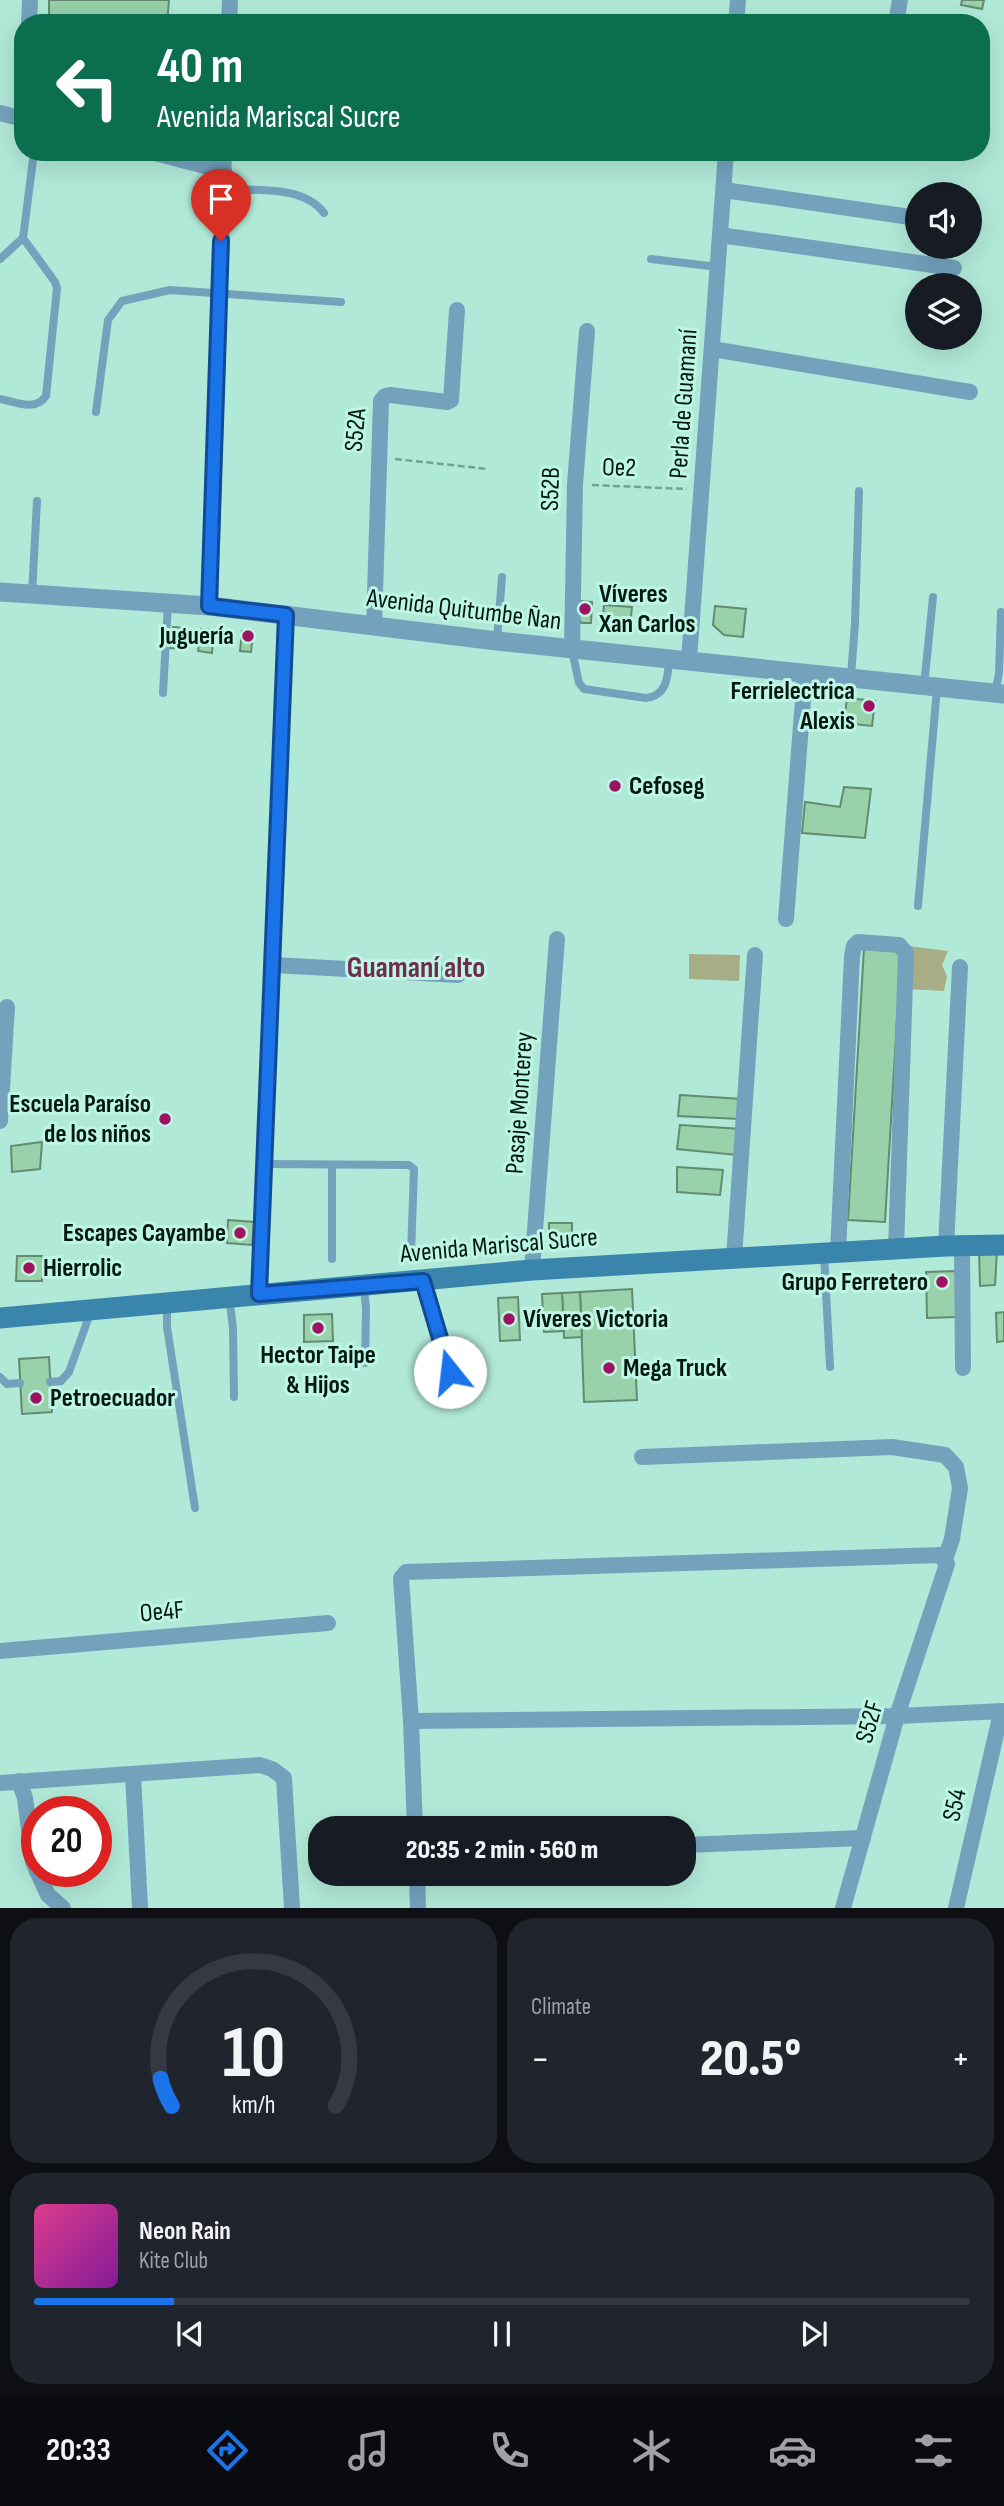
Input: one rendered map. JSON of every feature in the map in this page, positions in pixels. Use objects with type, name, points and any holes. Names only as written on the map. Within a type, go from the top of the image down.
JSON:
[{"type":"main road","name":"Avenida Mariscal Sucre","points":[[0,1318],[533,1270],[1004,1245]]},
{"type":"street","points":[[186,161],[224,171]]},
{"type":"street","points":[[209,606],[224,161]]},
{"type":"street","name":"Perla de Guamaní","points":[[690,660],[726,161]]},
{"type":"street","points":[[724,190],[905,216]]},
{"type":"street","points":[[720,235],[954,268]]},
{"type":"street","name":"S52A","points":[[374,626],[381,401],[390,395],[447,402],[451,400],[457,310]]},
{"type":"street","name":"S52B","points":[[572,650],[575,484],[587,331]]},
{"type":"street","points":[[712,349],[970,391]]},
{"type":"street","name":"Avenida Quitumbe Ñan","points":[[0,592],[209,606],[497,642],[1000,694]]},
{"type":"street","points":[[259,1294],[286,615]]},
{"type":"street","points":[[786,919],[805,674]]},
{"type":"street","name":"Pasaje Monterey","points":[[533,1270],[557,939]]},
{"type":"street","points":[[831,1253],[852,956],[854,946],[858,942],[900,946],[906,953],[896,1249]]},
{"type":"street","points":[[734,1258],[755,955]]},
{"type":"street","points":[[273,965],[458,975]]},
{"type":"street","points":[[960,967],[954,1246],[962,1368]]},
{"type":"street","points":[[0,1121],[7,1007]]},
{"type":"street","name":"S52F","points":[[642,1457],[892,1447],[945,1455],[956,1467],[960,1488],[952,1539],[943,1557],[947,1564],[897,1716],[843,1908]]},
{"type":"street","points":[[415,1816],[401,1578],[405,1572],[943,1557]]},
{"type":"street","name":"Oe4F","points":[[0,1651],[328,1623]]},
{"type":"street","points":[[411,1721],[897,1716],[1003,1712]]},
{"type":"street","name":"S54","points":[[956,1908],[1003,1712]]},
{"type":"street","points":[[0,1783],[260,1765],[272,1769],[284,1778],[292,1908]]},
{"type":"street","points":[[133,1774],[140,1908]]},
{"type":"street","points":[[19,1781],[24,1796]]},
{"type":"street","points":[[696,1845],[863,1838]]},
{"type":"street","points":[[417,1886],[418,1908]]},
{"type":"street","points":[[44,1887],[48,1895],[64,1908]]},
{"type":"lane","points":[[0,259],[23,239],[33,161]]},
{"type":"lane","points":[[223,189],[286,193],[316,202],[324,212]]},
{"type":"lane","points":[[0,399],[34,406],[41,403],[46,396],[57,288],[23,239]]},
{"type":"lane","points":[[651,259],[718,267]]},
{"type":"lane","points":[[96,412],[108,320],[122,301],[170,290],[341,302]]},
{"type":"lane","points":[[850,679],[855,623],[859,491]]},
{"type":"lane","points":[[32,594],[37,501]]},
{"type":"lane","points":[[497,642],[502,578]]},
{"type":"lane","points":[[918,906],[931,687],[933,597]]},
{"type":"lane","points":[[163,693],[168,604]]},
{"type":"lane","points":[[1000,694],[1001,612]]},
{"type":"lane","points":[[572,650],[579,683],[584,689],[646,698],[663,690],[668,678],[670,659]]},
{"type":"lane","points":[[264,1164],[410,1165],[414,1169],[411,1254]]},
{"type":"lane","points":[[332,1165],[332,1259]]},
{"type":"lane","points":[[830,1367],[831,1253]]},
{"type":"lane","points":[[423,1281],[450,1372]]},
{"type":"lane","points":[[363,1285],[366,1308],[365,1363]]},
{"type":"lane","points":[[229,1297],[233,1328],[234,1397]]},
{"type":"lane","points":[[167,1304],[167,1327],[194,1508]]},
{"type":"lane","points":[[50,1382],[61,1381],[69,1372],[91,1310]]},
{"type":"lane","points":[[0,1377],[8,1384],[20,1384]]},
{"type":"path","points":[[378,457],[488,469]]},
{"type":"path","name":"Oe2","points":[[575,484],[704,489]]},
{"type":"green space","points":[[909,946],[948,951],[942,965],[947,976],[944,991],[908,989]]},
{"type":"green space","points":[[689,954],[740,955],[739,981],[689,979]]},
{"type":"building","points":[[49,0],[169,0],[168,14],[49,14]]},
{"type":"building","points":[[962,0],[984,0],[982,9],[961,5]]},
{"type":"building","name":"Víveres Xan Carlos","points":[[579,601],[592,602],[591,623],[581,623],[578,616]]},
{"type":"building","points":[[604,605],[632,607],[630,627],[602,625]]},
{"type":"building","points":[[715,606],[746,609],[743,637],[724,635],[713,625]]},
{"type":"building","points":[[173,627],[183,628],[181,649],[170,648]]},
{"type":"building","points":[[201,629],[214,630],[212,653],[198,651]]},
{"type":"building","points":[[242,631],[253,632],[251,652],[240,651]]},
{"type":"building","points":[[847,698],[875,701],[872,726],[844,723]]},
{"type":"building","points":[[844,787],[871,789],[865,838],[802,833],[805,802],[840,807]]},
{"type":"building","points":[[864,948],[901,951],[885,1222],[848,1220]]},
{"type":"building","points":[[680,1095],[742,1099],[739,1119],[678,1116]]},
{"type":"building","points":[[680,1125],[741,1129],[737,1155],[677,1149]]},
{"type":"building","points":[[42,1142],[40,1169],[12,1172],[11,1146]]},
{"type":"building","points":[[677,1167],[723,1170],[720,1195],[677,1192]]},
{"type":"building","name":"Escapes Cayambe","points":[[228,1220],[254,1222],[252,1245],[227,1243]]},
{"type":"building","points":[[549,1223],[572,1223],[572,1245],[549,1245]]},
{"type":"building","points":[[979,1249],[997,1251],[995,1285],[980,1286]]},
{"type":"building","name":"Hierrolic","points":[[17,1256],[42,1256],[42,1281],[16,1281]]},
{"type":"building","points":[[956,1271],[957,1317],[927,1318],[926,1272]]},
{"type":"building","name":"Mega Truck","points":[[632,1289],[637,1400],[584,1402],[580,1292]]},
{"type":"building","points":[[580,1292],[582,1337],[564,1338],[562,1293]]},
{"type":"building","points":[[562,1293],[564,1331],[544,1332],[542,1294]]},
{"type":"building","name":"Víveres Victoria","points":[[518,1297],[520,1340],[500,1341],[498,1298]]},
{"type":"building","points":[[1004,1312],[1004,1341],[997,1342],[996,1313]]},
{"type":"building","name":"Hector Taipe & Hijos","points":[[332,1314],[333,1341],[304,1342],[304,1315]]},
{"type":"building","name":"Petroecuador","points":[[49,1357],[52,1412],[22,1414],[19,1359]]},
{"type":"place","name":"Víveres Xan Carlos","points":[[585,609]]},
{"type":"place","name":"Juguería","points":[[248,636]]},
{"type":"place","name":"Ferrielectrica Alexis","points":[[869,706]]},
{"type":"place","name":"Cefoseg","points":[[615,786]]},
{"type":"place","name":"Escuela Paraíso de los niños","points":[[165,1119]]},
{"type":"place","name":"Escapes Cayambe","points":[[240,1233]]},
{"type":"place","name":"Hierrolic","points":[[29,1268]]},
{"type":"place","name":"Grupo Ferretero","points":[[942,1282]]},
{"type":"place","name":"Víveres Victoria","points":[[509,1319]]},
{"type":"place","name":"Hector Taipe & Hijos","points":[[318,1328]]},
{"type":"place","name":"Mega Truck","points":[[609,1368]]},
{"type":"place","name":"Petroecuador","points":[[36,1398]]},
{"type":"district","name":"Guamaní alto","points":[[416,968]]},
{"type":"route","points":[[221,241],[209,606],[286,615],[259,1294],[423,1281],[450,1372]]}]
